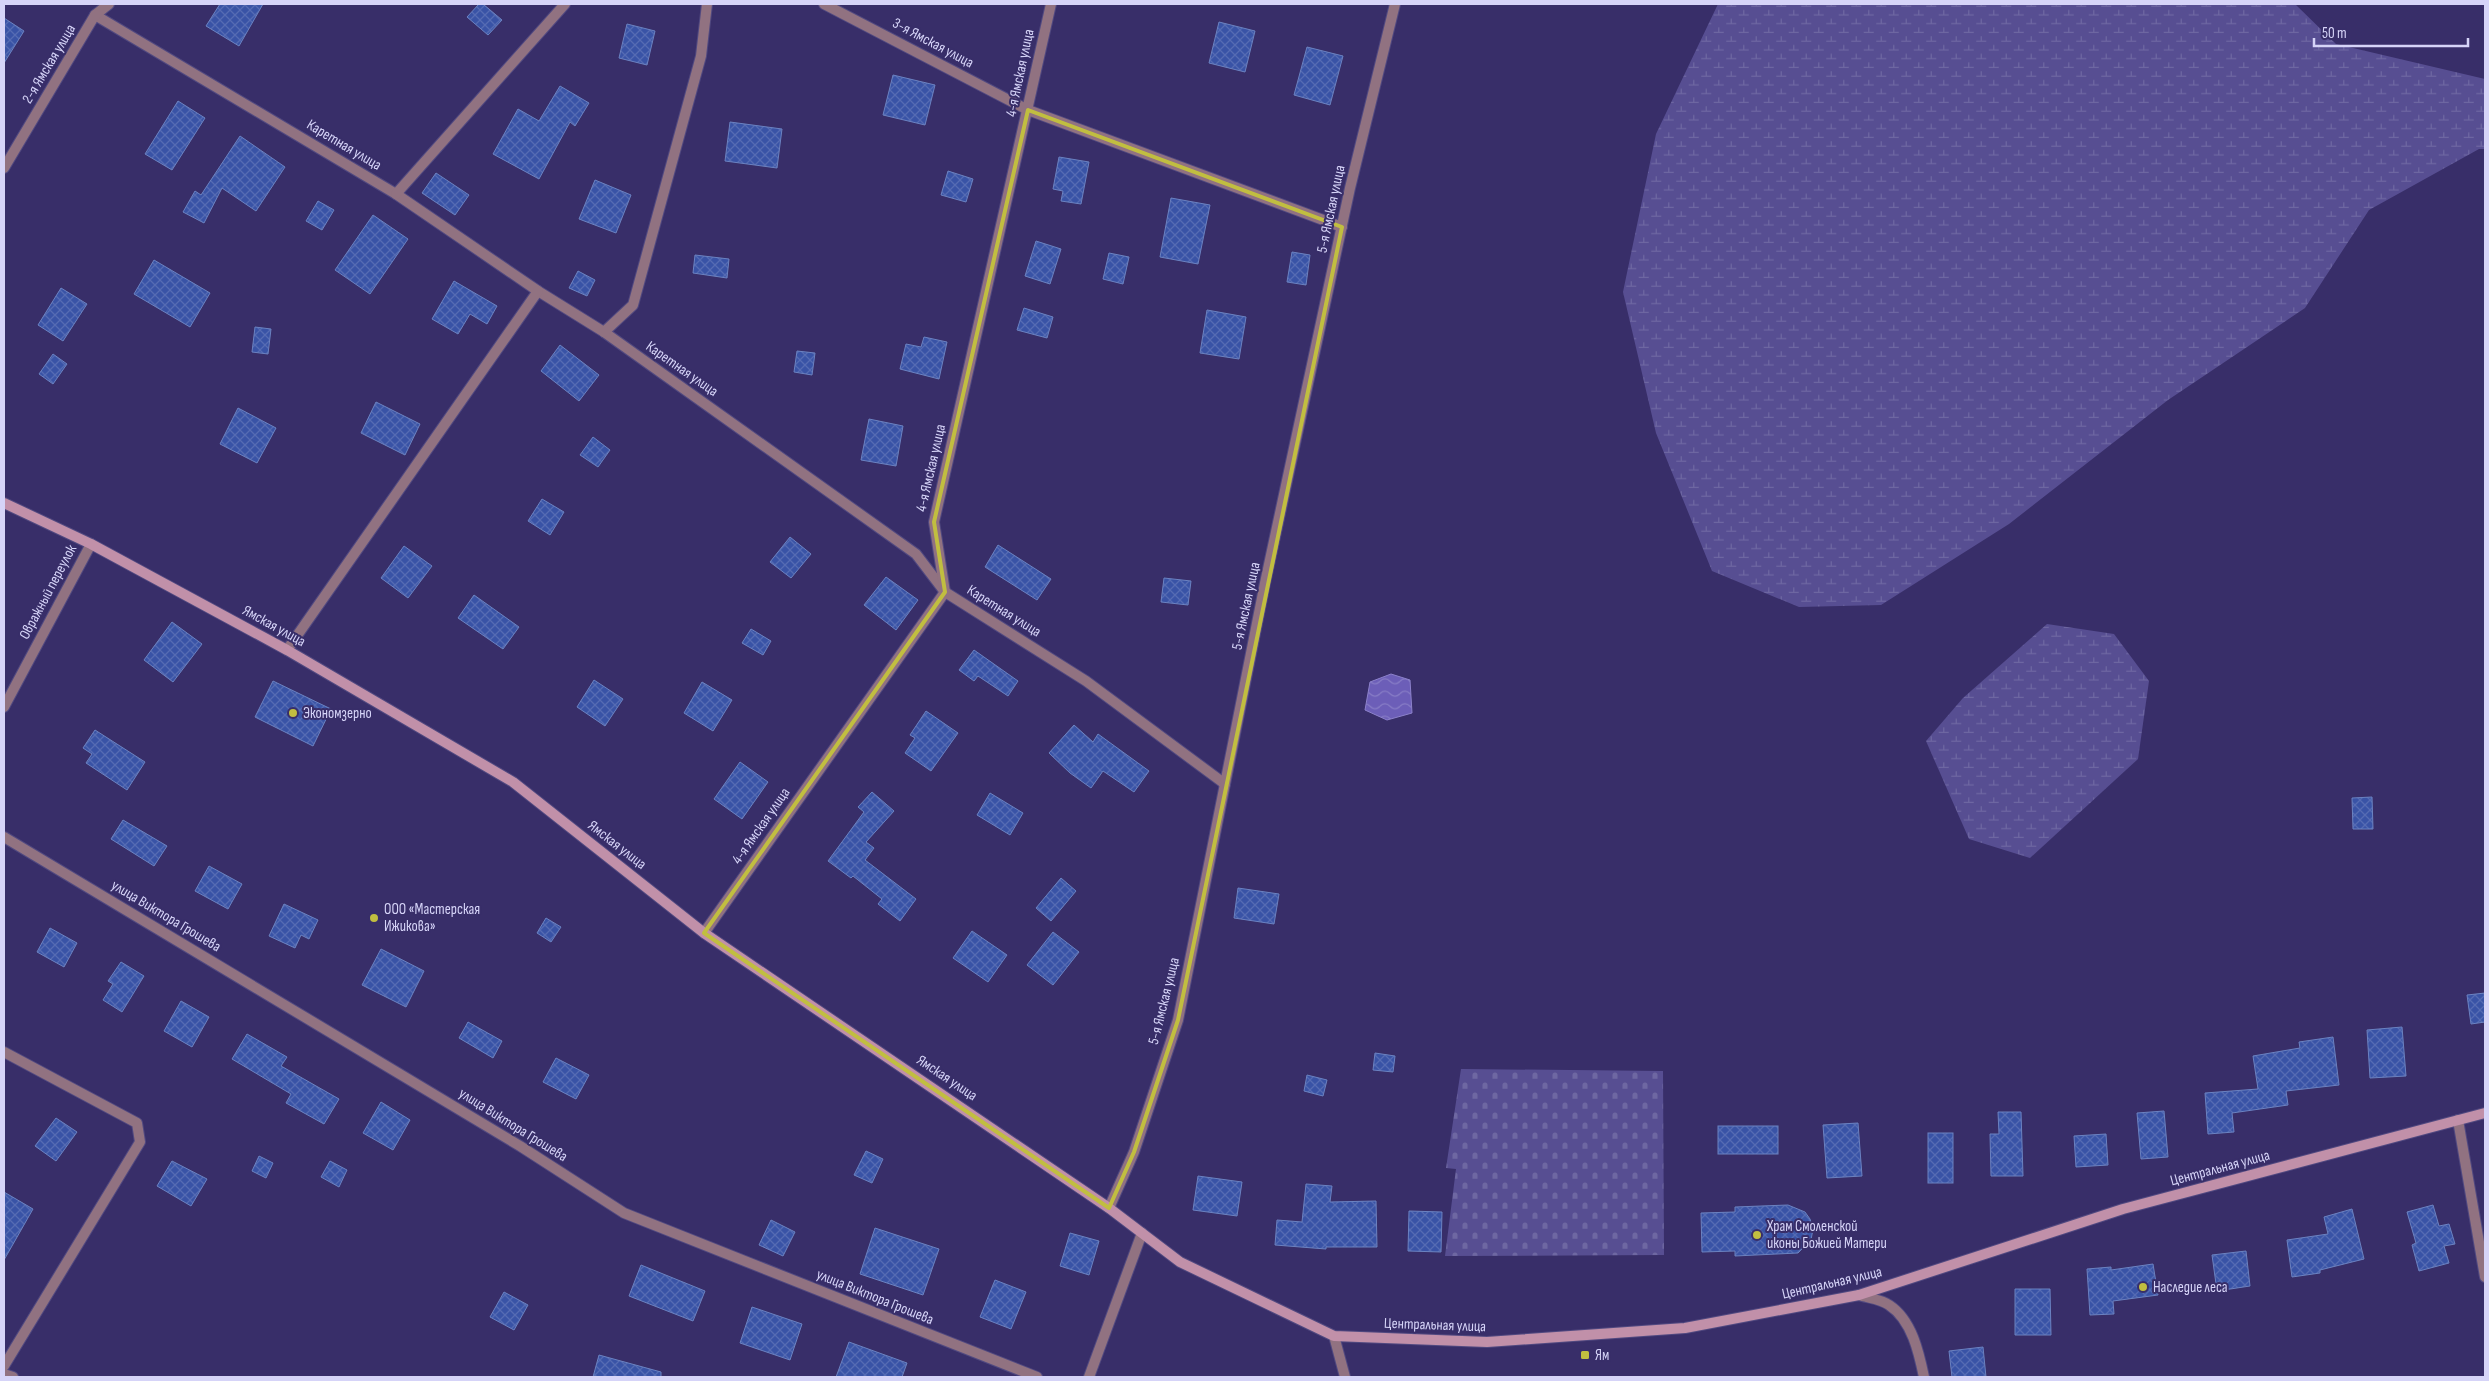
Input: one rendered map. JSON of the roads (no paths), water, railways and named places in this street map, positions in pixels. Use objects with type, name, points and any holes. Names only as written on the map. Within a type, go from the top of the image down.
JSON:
[{"type":"street","name":"2-я Ямская улица","points":[[4,168],[95,15],[109,4]]},
{"type":"street","points":[[396,194],[565,4]]},
{"type":"street","points":[[604,332],[633,305],[701,56],[707,4]]},
{"type":"street","name":"3-я Ямская улица","points":[[824,4],[1028,110],[1342,227]]},
{"type":"street","name":"4-я Ямская улица","points":[[704,933],[945,592],[934,522],[1051,4]]},
{"type":"street","name":"5-я Ямская улица","points":[[1109,1208],[1134,1152],[1178,1020],[1265,583],[1342,227],[1395,4]]},
{"type":"street","name":"Каретная улица","points":[[95,15],[396,194],[604,332],[916,554],[945,592],[1086,681],[1225,784]]},
{"type":"street","points":[[287,650],[538,290]]},
{"type":"street","name":"Ямская улица","points":[[4,503],[90,544],[287,650],[513,782],[704,933],[1109,1208],[1180,1262]]},
{"type":"street","name":"Овражный переулок","points":[[4,708],[90,544]]},
{"type":"street","name":"улица Виктора Грошева","points":[[4,836],[520,1146],[624,1214],[1037,1377]]},
{"type":"street","points":[[4,1052],[137,1122],[140,1142],[4,1366]]},
{"type":"street","name":"Центральная улица","points":[[1180,1262],[1334,1336],[1487,1342],[1685,1328],[1859,1295],[2123,1209],[2485,1113]]},
{"type":"street","points":[[2458,1120],[2485,1277]]},
{"type":"street","points":[[1089,1377],[1142,1233]]},
{"type":"street","points":[[1859,1295],[1889,1304],[1905,1322],[1918,1346],[1924,1377]]},
{"type":"street","points":[[1334,1336],[1345,1377]]},
{"type":"street","points":[[4,1374],[12,1377]]},
{"type":"water","points":[[1391,674],[1410,680],[1412,713],[1387,720],[1365,710],[1370,682]]},
{"type":"place","name":"Экономзерно","points":[[293,713]]},
{"type":"place","name":"ООО «Мастерская Ижикова»","points":[[374,918]]},
{"type":"place","name":"Храм Смоленской иконы Божией Матери","points":[[1757,1235]]},
{"type":"place","name":"Наследие леса","points":[[2143,1287]]},
{"type":"place","name":"Ям","points":[[1585,1355]]}]
